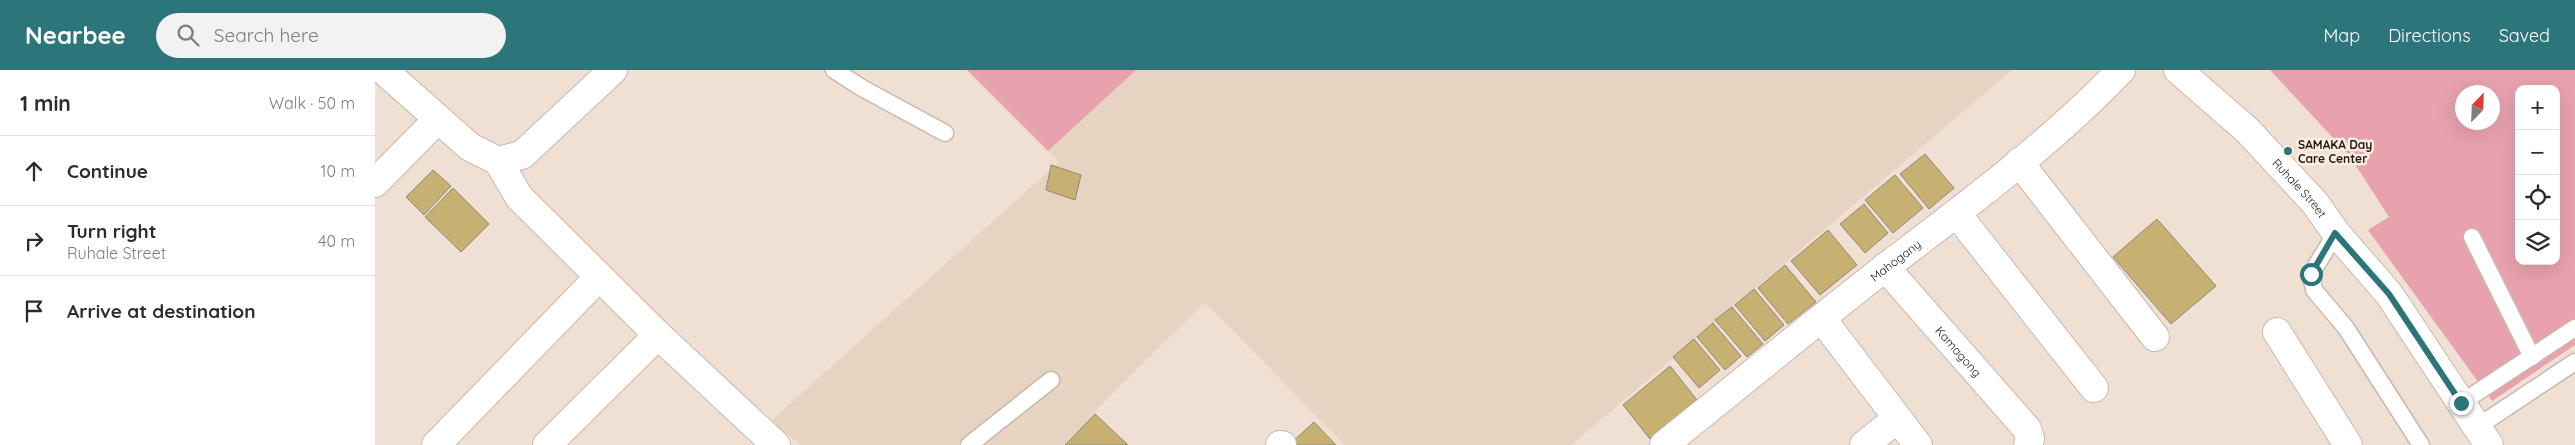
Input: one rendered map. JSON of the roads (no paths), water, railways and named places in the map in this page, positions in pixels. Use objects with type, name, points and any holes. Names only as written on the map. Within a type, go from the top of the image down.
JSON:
[{"type":"street","points":[[383,70],[470,147],[498,161],[519,197],[658,335],[775,445]]},
{"type":"street","points":[[498,161],[522,155],[613,70]]},
{"type":"street","name":"Mahogany","points":[[1664,445],[1885,268],[1957,214],[2095,97],[2121,70]]},
{"type":"street","name":"Ruhale Street","points":[[2178,70],[2247,130],[2315,203],[2335,233],[2389,294],[2483,436]]},
{"type":"street","points":[[375,183],[438,119]]},
{"type":"street","points":[[2019,162],[2155,337]]},
{"type":"street","points":[[1957,214],[2095,388]]},
{"type":"street","name":"Kamagong","points":[[1885,268],[2027,429],[2029,441]]},
{"type":"street","points":[[437,445],[599,277]]},
{"type":"street","points":[[1822,319],[1918,445]]},
{"type":"street","points":[[2277,332],[2348,445]]},
{"type":"street","points":[[547,445],[658,335]]},
{"type":"street","points":[[1864,445],[1897,419]]},
{"type":"lane","points":[[834,70],[862,88],[945,133]]},
{"type":"lane","points":[[2335,233],[2311,274],[2313,290],[2346,328],[2421,445]]},
{"type":"lane","points":[[2472,237],[2532,357]]},
{"type":"lane","points":[[2461,403],[2575,328]]},
{"type":"lane","points":[[2483,436],[2575,362]]},
{"type":"lane","points":[[969,445],[1051,380]]},
{"type":"place","name":"SAMAKA Day Care Center","points":[[2288,151]]}]
